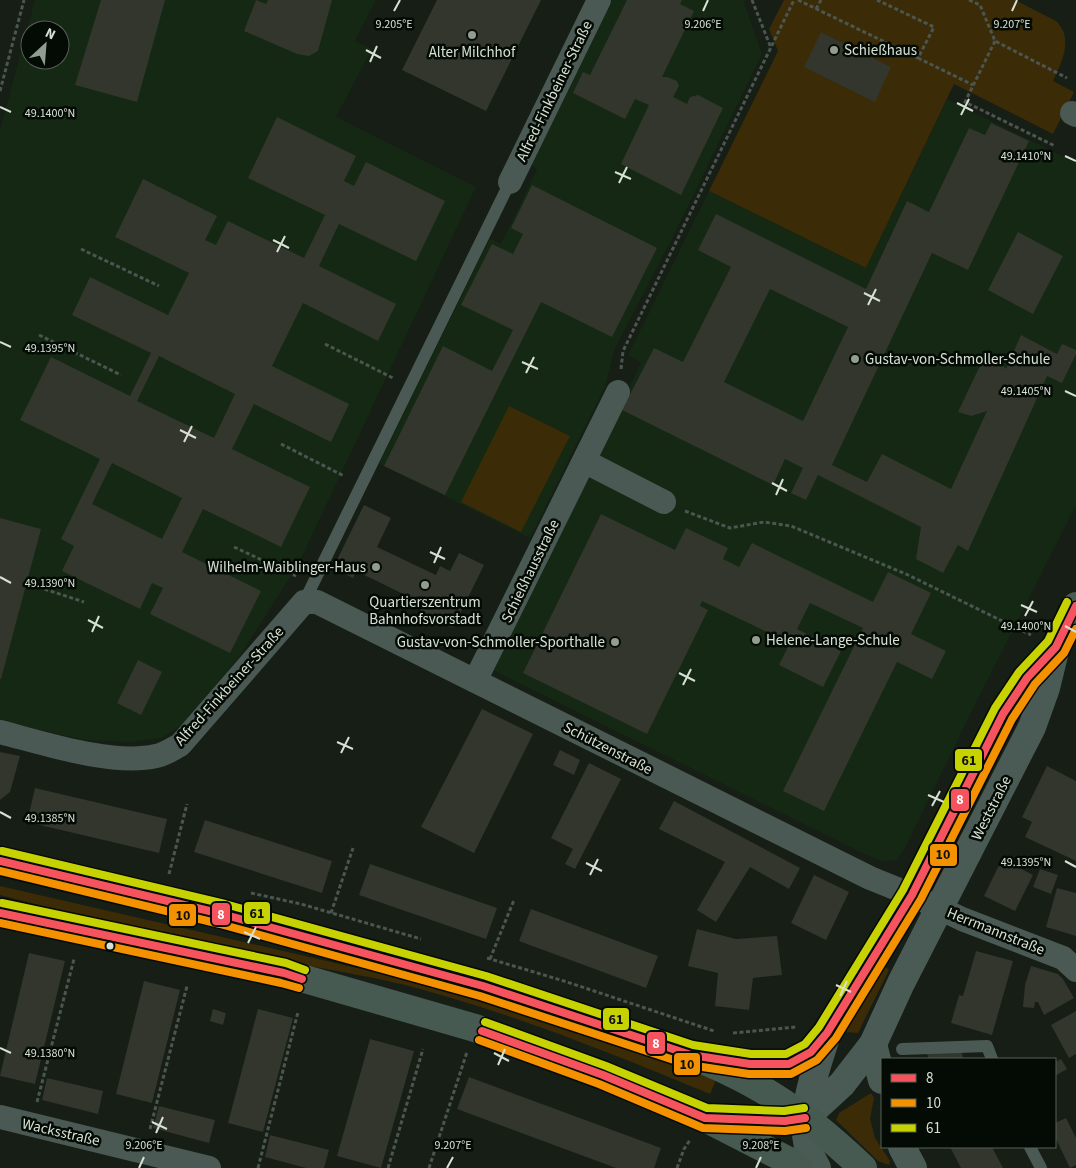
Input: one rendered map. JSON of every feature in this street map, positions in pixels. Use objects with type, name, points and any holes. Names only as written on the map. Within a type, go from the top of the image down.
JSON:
[{"type":"main road","points":[[0,861],[222,914],[483,986],[691,1056],[757,1086],[829,1136],[863,1168]]},
{"type":"main road","points":[[0,913],[284,973],[475,1028],[603,1075],[705,1118],[798,1168]]},
{"type":"street","name":"Alfred-Finkbeiner-Straße","points":[[510,182],[599,0]]},
{"type":"street","name":"Schießhausstraße","points":[[475,681],[618,392]]},
{"type":"street","points":[[584,461],[664,502]]},
{"type":"street","name":"Alfred-Finkbeiner-Straße","points":[[0,732],[104,757],[136,759],[157,756],[180,745],[308,593]]},
{"type":"street","name":"Schützenstraße","points":[[308,593],[317,602],[861,874],[912,895]]},
{"type":"street","name":"Weststraße","points":[[691,1056],[742,1063],[789,1064],[811,1052],[827,1033],[912,895],[1003,714],[1026,678],[1068,630]]},
{"type":"street","name":"Weststraße","points":[[805,1118],[842,1084],[873,1044],[1032,727],[1068,630]]},
{"type":"street","name":"Herrmannstraße","points":[[912,895],[940,909],[1063,958],[1076,970]]},
{"type":"street","name":"Weststraße","points":[[817,1168],[806,1142],[805,1118],[815,1073],[827,1033]]},
{"type":"street","points":[[873,1044],[881,1076]]},
{"type":"street","name":"Wacksstraße","points":[[0,1117],[209,1168]]},
{"type":"street","points":[[705,1118],[785,1121],[805,1118]]},
{"type":"street","points":[[903,1148],[913,1168]]},
{"type":"lane","points":[[308,593],[510,182]]},
{"type":"lane","points":[[902,1049],[987,1046],[992,1058]]},
{"type":"lane","points":[[1031,1148],[1041,1168]]},
{"type":"path","points":[[0,91],[24,0]]},
{"type":"path","points":[[752,0],[771,48]]},
{"type":"path","points":[[618,392],[623,351],[796,0],[973,85]]},
{"type":"path","points":[[816,9],[821,0]]},
{"type":"path","points":[[877,0],[934,27],[918,58]]},
{"type":"path","points":[[969,0],[980,5],[995,42],[1067,78]]},
{"type":"path","points":[[995,42],[965,102],[1055,146]]},
{"type":"path","points":[[81,249],[159,286]]},
{"type":"path","points":[[39,335],[121,374]]},
{"type":"path","points":[[324,344],[409,387]]},
{"type":"path","points":[[281,444],[361,484]]},
{"type":"path","points":[[664,502],[730,528],[764,522],[791,526],[906,574],[1068,630]]},
{"type":"path","points":[[234,547],[308,593]]},
{"type":"path","points":[[26,583],[84,602]]},
{"type":"path","points":[[169,874],[187,804]]},
{"type":"path","points":[[331,913],[353,848]]},
{"type":"path","points":[[490,959],[514,900]]},
{"type":"path","points":[[31,1125],[74,959]]},
{"type":"path","points":[[144,1152],[187,986]]},
{"type":"path","points":[[258,1168],[298,1012]]},
{"type":"path","points":[[429,1168],[475,1028]]},
{"type":"path","points":[[388,1168],[423,1049]]},
{"type":"shaded area","points":[[35,0],[376,0],[355,41],[372,49],[336,117],[476,187],[298,565],[239,657],[189,720],[162,738],[131,742],[85,740],[0,721],[0,130],[20,56],[20,70],[70,70],[70,20],[30,20]]},
{"type":"shaded area","points":[[612,0],[743,0],[762,54],[674,235],[615,348],[605,387],[530,538],[379,464],[490,238],[501,244],[537,169],[530,163]]},
{"type":"shaded area","points":[[784,0],[1015,0],[1056,21],[1061,28],[1064,35],[1065,50],[1053,81],[1074,92],[1053,134],[954,84],[866,268],[709,191],[778,51],[769,29]]},
{"type":"shaded area","points":[[947,99],[1076,163],[1076,505],[905,848],[896,860],[882,861],[858,851],[495,671],[491,665],[641,363],[628,355],[709,191],[866,268]]},
{"type":"shaded area","points":[[509,406],[570,436],[521,532],[461,502]]},
{"type":"shaded area","points":[[0,886],[418,982],[620,1045],[716,1080],[710,1094],[566,1037],[494,1011],[420,989],[108,922],[0,895]]},
{"type":"shaded area","points":[[883,967],[889,970],[858,1033],[843,1032]]},
{"type":"shaded area","points":[[871,1093],[874,1098],[870,1119],[875,1138],[890,1161],[889,1165],[878,1161],[836,1120],[839,1113]]},
{"type":"building","points":[[101,0],[165,0],[137,102],[75,85]]},
{"type":"building","points":[[256,0],[266,4],[268,0],[332,0],[318,51],[309,56],[297,54],[244,31]]},
{"type":"building","name":"Alter Milchhof","points":[[437,0],[541,0],[486,111],[402,70]]},
{"type":"building","points":[[627,0],[682,0],[680,4],[694,11],[662,77],[677,81],[679,86],[673,97],[687,104],[690,97],[698,95],[723,108],[681,195],[621,164],[649,105],[635,99],[625,119],[573,93],[583,72],[590,75]]},
{"type":"building","name":"Schießhaus","points":[[821,32],[891,67],[875,102],[804,67]]},
{"type":"building","points":[[277,117],[356,156],[344,181],[354,186],[366,162],[445,201],[416,261],[339,224],[319,266],[396,304],[378,341],[303,303],[272,366],[349,404],[331,442],[254,404],[232,449],[310,487],[281,547],[203,509],[182,552],[261,591],[230,653],[150,614],[163,588],[152,583],[140,609],[62,571],[74,546],[61,539],[100,459],[20,420],[51,357],[130,396],[151,353],[72,315],[90,277],[168,315],[189,273],[115,237],[143,179],[217,216],[205,240],[216,245],[228,221],[304,258],[325,215],[248,178]],"holes":[[[159,356],[235,394],[214,438],[137,401]],[[112,463],[182,498],[162,539],[92,504]]]},
{"type":"building","points":[[991,123],[1029,141],[968,270],[932,253],[832,465],[867,482],[882,454],[951,489],[987,411],[971,416],[958,412],[986,353],[996,358],[1006,369],[1021,335],[1057,354],[1062,344],[1076,350],[1076,354],[1062,383],[1047,376],[968,551],[958,545],[943,573],[916,559],[921,527],[818,475],[806,500],[791,493],[803,468],[785,459],[773,485],[622,410],[654,348],[683,362],[731,267],[698,250],[716,214],[866,289],[907,201],[929,212],[969,128],[985,135]],"holes":[[[770,289],[848,327],[803,421],[724,382]]]},
{"type":"building","points":[[532,185],[657,248],[612,337],[541,302],[445,495],[384,466],[443,346],[492,371],[513,330],[461,305],[492,244],[513,254],[523,234],[511,228]]},
{"type":"building","points":[[1018,232],[1063,256],[1033,314],[988,290]]},
{"type":"building","name":"Wilhelm-Waiblinger-Haus","points":[[364,505],[391,518],[377,547],[436,575],[440,566],[450,571],[459,553],[484,565],[453,628],[420,612],[424,604],[356,571],[353,578],[333,568]]},
{"type":"building","points":[[601,514],[675,550],[686,528],[728,548],[723,559],[739,567],[752,543],[873,602],[888,572],[931,593],[911,634],[946,651],[932,679],[897,662],[824,811],[783,791],[863,628],[810,603],[797,629],[841,651],[823,687],[779,665],[790,643],[702,601],[700,606],[708,610],[647,734],[523,673]]},
{"type":"building","points":[[0,518],[41,529],[1,679],[0,679]]},
{"type":"building","points":[[138,660],[162,672],[141,715],[117,703]]},
{"type":"building","points":[[482,709],[533,734],[474,853],[421,827]]},
{"type":"building","points":[[560,750],[580,760],[574,775],[553,765]]},
{"type":"building","points":[[0,752],[20,756],[10,792],[0,800]]},
{"type":"building","points":[[589,763],[621,779],[575,869],[565,864],[573,849],[551,838]]},
{"type":"building","points":[[1047,766],[1076,781],[1076,861],[1025,837],[1032,822],[1022,817]]},
{"type":"building","points":[[35,788],[167,819],[159,853],[27,822]]},
{"type":"building","points":[[674,801],[800,868],[789,889],[750,867],[716,922],[697,910],[725,862],[659,829]]},
{"type":"building","points":[[205,820],[332,861],[322,893],[194,852]]},
{"type":"building","points":[[1002,859],[1033,875],[1015,911],[984,896]]},
{"type":"building","points":[[370,864],[497,908],[486,939],[359,895]]},
{"type":"building","points":[[1040,869],[1058,875],[1051,894],[1033,887]]},
{"type":"building","points":[[814,875],[849,892],[826,940],[791,923]]},
{"type":"building","points":[[1057,888],[1076,893],[1076,936],[1046,927]]},
{"type":"building","points":[[531,909],[658,956],[646,988],[519,941]]},
{"type":"building","points":[[697,929],[736,939],[777,936],[782,975],[753,978],[749,1010],[715,1006],[718,973],[688,966]]},
{"type":"building","points":[[976,951],[1013,961],[992,1035],[951,1023],[959,995],[963,996]]},
{"type":"building","points":[[29,953],[65,961],[35,1084],[0,1076]]},
{"type":"building","points":[[1031,966],[1058,974],[1074,998],[1044,1015],[1038,1002],[1035,1002],[1034,1008],[1023,1007],[1025,985]]},
{"type":"building","points":[[144,981],[180,990],[152,1103],[116,1094]]},
{"type":"building","points":[[213,1009],[226,1013],[223,1025],[210,1021]]},
{"type":"building","points":[[258,1009],[293,1018],[263,1132],[228,1123]]},
{"type":"building","points":[[1076,1011],[1076,1054],[1069,1058],[1051,1025]]},
{"type":"building","points":[[370,1039],[414,1051],[381,1168],[337,1156]]},
{"type":"building","points":[[927,1051],[962,1051],[963,1058],[928,1058]]},
{"type":"building","points":[[1061,1059],[1067,1069],[1056,1075],[1056,1062]]},
{"type":"building","points":[[469,1077],[661,1148],[654,1168],[616,1168],[457,1109]]},
{"type":"building","points":[[47,1078],[103,1091],[98,1114],[42,1100]]},
{"type":"building","points":[[159,1106],[215,1120],[209,1143],[153,1128]]},
{"type":"building","points":[[1066,1118],[1076,1138],[1076,1165],[1070,1168],[1056,1139],[1056,1123]]},
{"type":"building","points":[[270,1135],[329,1150],[324,1168],[306,1168],[265,1157]]},
{"type":"building","points":[[951,1148],[993,1148],[1003,1168],[961,1168]]},
{"type":"transit line","name":"61","points":[[2,851],[225,904],[486,976],[693,1045],[751,1054],[786,1054],[805,1044],[819,1027],[903,890],[995,708],[1019,672],[1048,641],[1067,602]]},
{"type":"transit line","name":"8","points":[[0,861],[222,914],[483,986],[691,1055],[750,1064],[789,1064],[811,1052],[827,1033],[912,895],[1003,714],[1027,678],[1056,647],[1076,606]]},
{"type":"transit line","name":"10","points":[[0,871],[220,924],[480,996],[689,1065],[749,1074],[791,1074],[817,1060],[836,1038],[921,899],[1012,719],[1035,684],[1064,653],[1076,629]]},
{"type":"transit line","name":"61","points":[[2,903],[286,963],[305,970]]},
{"type":"transit line","name":"8","points":[[0,913],[284,973],[302,979]]},
{"type":"transit line","name":"10","points":[[0,923],[299,988]]},
{"type":"transit line","name":"61","points":[[485,1022],[606,1066],[707,1108],[784,1111],[804,1108]]},
{"type":"transit line","name":"8","points":[[482,1031],[603,1075],[705,1118],[785,1121],[805,1118]]},
{"type":"transit line","name":"10","points":[[479,1040],[599,1084],[703,1128],[785,1131],[806,1128]]},
{"type":"place","name":"Alter Milchhof","points":[[472,35]]},
{"type":"place","name":"Schießhaus","points":[[834,50]]},
{"type":"place","name":"Gustav-von-Schmoller-Schule","points":[[855,359]]},
{"type":"place","name":"Wilhelm-Waiblinger-Haus","points":[[376,567]]},
{"type":"place","name":"Quartierszentrum Bahnhofsvorstadt","points":[[425,585]]},
{"type":"place","name":"Helene-Lange-Schule","points":[[756,640]]},
{"type":"place","name":"Gustav-von-Schmoller-Sporthalle","points":[[615,642]]}]
